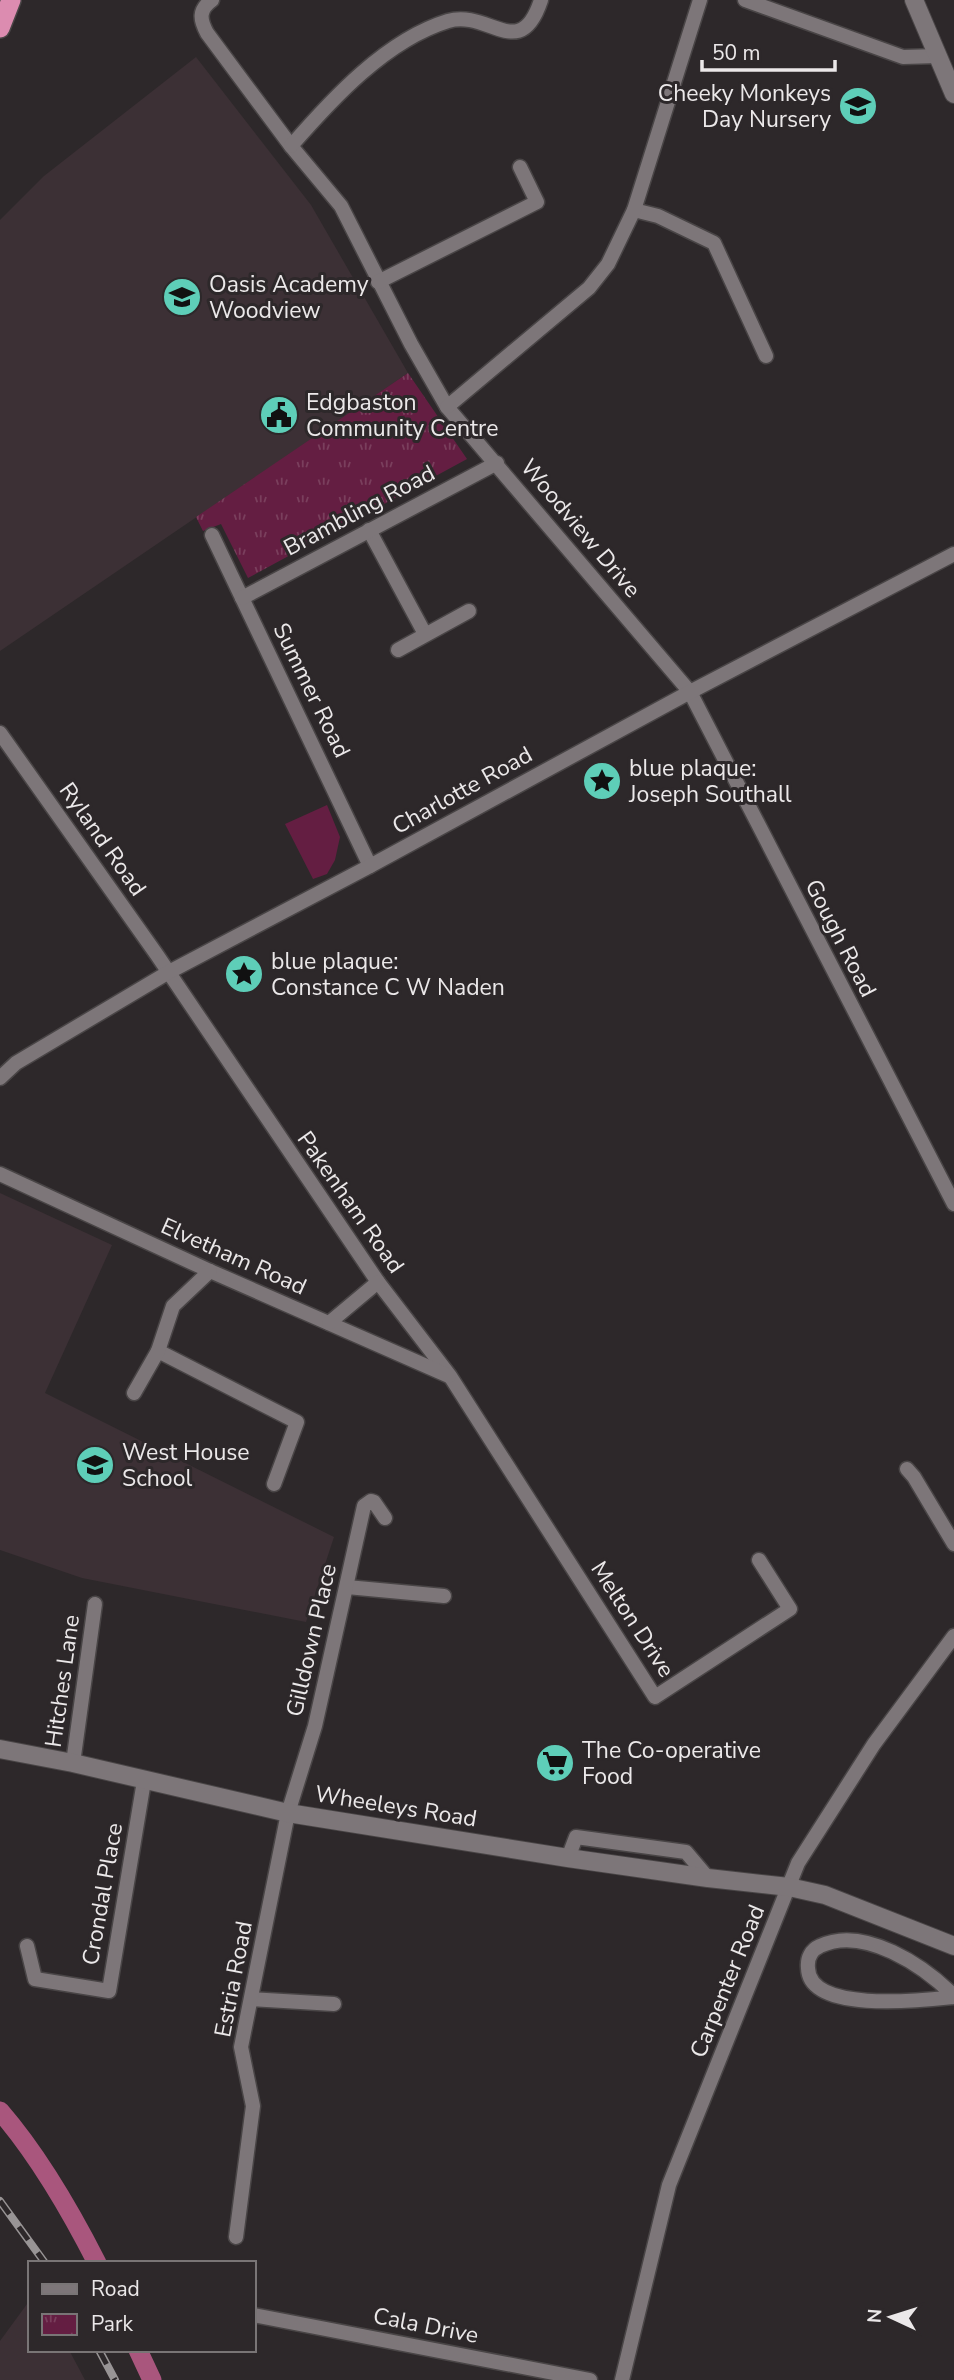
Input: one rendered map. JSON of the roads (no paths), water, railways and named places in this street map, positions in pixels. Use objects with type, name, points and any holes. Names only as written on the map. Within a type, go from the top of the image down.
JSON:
[{"type":"highway","points":[[0,28],[11,0]]},
{"type":"street","name":"Woodview Drive","points":[[212,0],[202,12],[201,22],[207,33],[290,146],[341,206],[378,282],[447,407],[690,692]]},
{"type":"street","points":[[290,146],[335,96],[397,45],[452,20],[464,19],[509,31],[521,31],[530,25],[541,0]]},
{"type":"street","points":[[447,407],[589,288],[608,264],[634,209],[700,0]]},
{"type":"street","points":[[745,0],[903,57],[938,56]]},
{"type":"street","points":[[914,0],[954,94]]},
{"type":"street","points":[[378,282],[537,202],[520,167]]},
{"type":"street","points":[[634,209],[658,216],[714,243],[766,356]]},
{"type":"street","name":"Brambling Road","points":[[242,598],[496,463]]},
{"type":"street","points":[[369,530],[425,634]]},
{"type":"street","name":"Summer Road","points":[[212,535],[370,866]]},
{"type":"street","name":"Charlotte Road","points":[[0,1078],[16,1063],[169,972],[690,692],[954,554]]},
{"type":"street","points":[[398,650],[469,611]]},
{"type":"street","name":"Gough Road","points":[[690,692],[954,1204]]},
{"type":"street","name":"Ryland Road","points":[[0,733],[169,972]]},
{"type":"street","name":"Pakenham Road","points":[[169,972],[378,1282],[450,1376],[499,1455]]},
{"type":"street","name":"Elvetham Road","points":[[0,1174],[210,1271],[450,1376]]},
{"type":"street","points":[[134,1393],[158,1351],[173,1306],[210,1271]]},
{"type":"street","points":[[329,1323],[378,1282]]},
{"type":"street","points":[[158,1351],[297,1422],[274,1484]]},
{"type":"street","name":"Melton Drive","points":[[499,1455],[542,1518],[654,1697],[790,1609],[759,1560]]},
{"type":"street","points":[[907,1469],[954,1544]]},
{"type":"street","name":"Gilldown Place","points":[[288,1813],[315,1726],[365,1506],[371,1501],[374,1502],[385,1518]]},
{"type":"street","points":[[347,1587],[444,1596]]},
{"type":"street","name":"Hitches Lane","points":[[73,1763],[95,1604]]},
{"type":"street","name":"Carpenter Road","points":[[622,2380],[669,2185],[798,1863],[874,1744],[954,1636]]},
{"type":"street","name":"Wheeleys Road","points":[[0,1749],[73,1763],[288,1813],[568,1858],[789,1887],[825,1895],[954,1947]]},
{"type":"street","name":"Crondal Place","points":[[27,1945],[35,1979],[108,1991],[144,1781]]},
{"type":"street","name":"Estria Road","points":[[236,2237],[253,2106],[241,2047],[288,1813]]},
{"type":"street","points":[[835,1942],[864,1942],[903,1957],[935,1977],[954,1996],[905,2003],[836,1996],[811,1980],[807,1969],[809,1954],[818,1946],[835,1942]]},
{"type":"street","points":[[251,1999],[334,2004]]},
{"type":"street","name":"Cala Drive","points":[[256,2315],[590,2380]]},
{"type":"waterway","points":[[0,2111],[53,2184],[96,2261]]},
{"type":"waterway","points":[[139,2352],[152,2380]]},
{"type":"railway","points":[[0,2201],[44,2261]]},
{"type":"railway","points":[[100,2352],[115,2380]]},
{"type":"place","name":"Cheeky Monkeys Day Nursery","points":[[858,106]]},
{"type":"place","name":"Oasis Academy Woodview","points":[[182,297]]},
{"type":"place","name":"Edgbaston Community Centre","points":[[279,415]]},
{"type":"place","name":"blue plaque: Joseph Southall","points":[[602,781]]},
{"type":"place","name":"blue plaque: Constance C W Naden","points":[[244,974]]},
{"type":"place","name":"West House School","points":[[95,1465]]},
{"type":"place","name":"The Co-operative Food","points":[[555,1763]]}]
